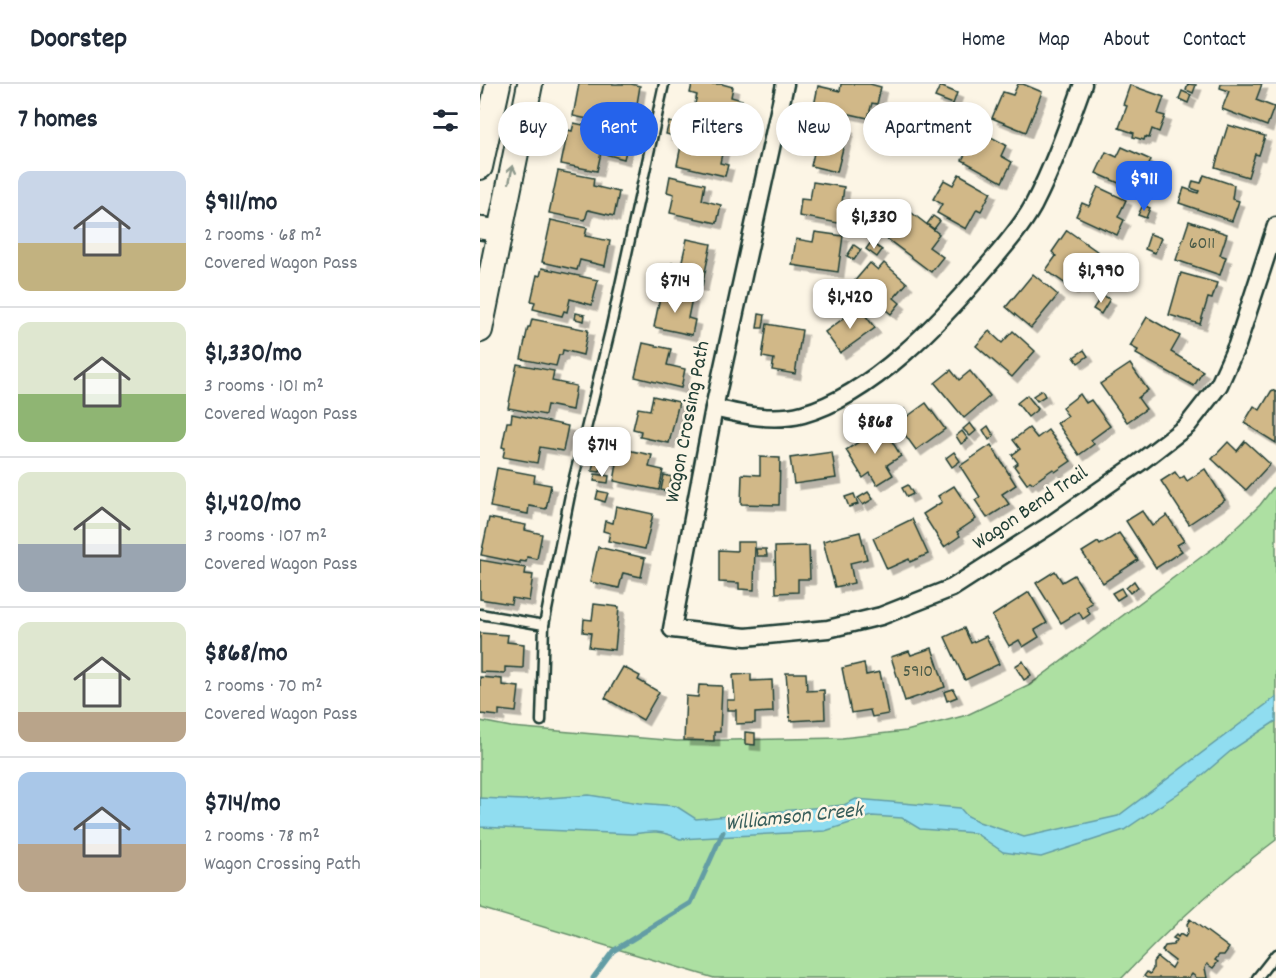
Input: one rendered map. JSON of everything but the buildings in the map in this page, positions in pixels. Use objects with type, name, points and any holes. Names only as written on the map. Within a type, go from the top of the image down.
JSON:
[{"type":"main road","points":[[480,167],[498,84]]},
{"type":"main road","points":[[480,330],[490,230],[530,84]]},
{"type":"street","name":"Wagon Crossing Path","points":[[672,629],[714,408],[785,84]]},
{"type":"street","points":[[714,408],[757,418],[802,414],[847,396],[911,348],[957,302],[1001,250],[1031,208],[1061,147],[1083,84]]},
{"type":"street","name":"Wagon Bend Trail","points":[[672,629],[746,637],[828,629],[881,616],[952,588],[1050,525],[1139,463],[1187,426],[1220,385],[1237,345],[1276,226]]},
{"type":"lane","points":[[541,721],[544,625],[571,490],[610,331],[664,84]]},
{"type":"lane","points":[[480,614],[544,625]]},
{"type":"lane","points":[[1257,978],[1276,954]]},
{"type":"green space","points":[[1276,484],[1276,840],[1196,906],[1122,978],[714,978],[480,908],[480,721],[511,727],[677,741],[842,738],[906,731],[967,715],[1028,686],[1220,543],[1260,505]]},
{"type":"water","name":"Williamson Creek","points":[[1276,697],[1276,721],[1233,749],[1192,784],[1124,830],[1041,857],[1003,852],[975,833],[920,829],[902,818],[872,816],[825,831],[680,839],[656,832],[632,834],[480,827],[480,798],[523,800],[589,795],[676,806],[696,819],[844,805],[856,799],[960,808],[966,815],[979,822],[1024,837],[1118,816]]},
{"type":"waterway","name":"Williamson Creek","points":[[593,978],[613,951],[691,903],[723,832]]}]
